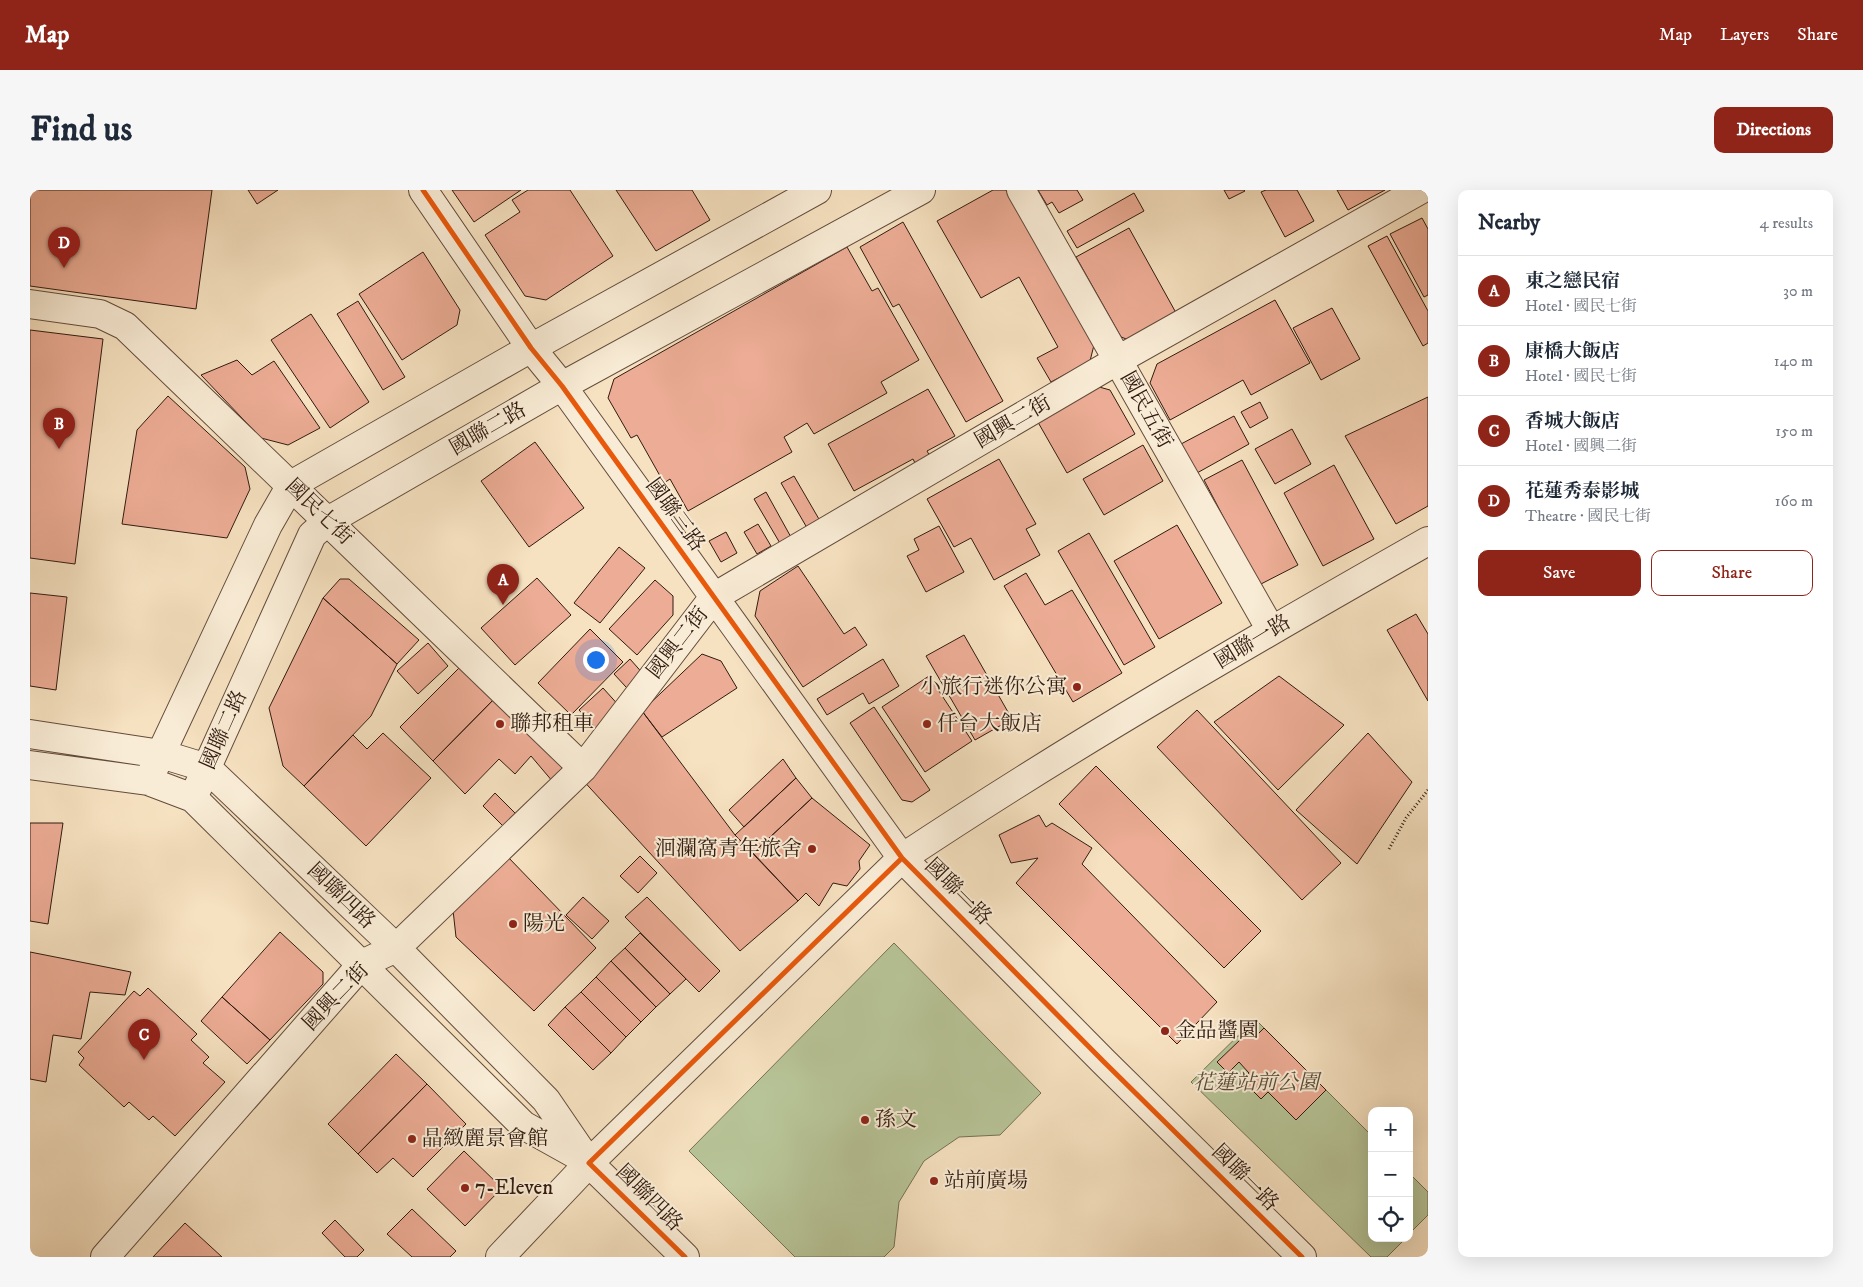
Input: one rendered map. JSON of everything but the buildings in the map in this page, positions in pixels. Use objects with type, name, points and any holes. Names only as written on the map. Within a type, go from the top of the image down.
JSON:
[{"type":"street","name":"國聯三路","points":[[423,190],[531,348],[562,386],[902,858]]},
{"type":"street","points":[[148,781],[268,525],[292,485],[531,348],[817,190]]},
{"type":"street","name":"國聯二路","points":[[193,798],[312,535],[328,520],[562,386],[921,190]]},
{"type":"street","name":"國民五街","points":[[1021,190],[1271,630]]},
{"type":"street","name":"國興二街","points":[[104,1257],[362,964],[396,948],[583,768],[714,597],[1118,360],[1420,190]]},
{"type":"street","name":"國民七街","points":[[30,304],[100,314],[125,326],[292,485],[583,768]]},
{"type":"street","name":"國聯一路","points":[[500,1257],[589,1162],[902,858],[959,820],[1271,630],[1428,541]]},
{"type":"street","name":"國聯四路","points":[[30,734],[161,754],[207,768],[396,948],[546,1100],[589,1162],[685,1257]]},
{"type":"street","name":"國聯四路","points":[[30,765],[148,781],[193,798],[523,1125],[589,1162]]},
{"type":"street","name":"國聯一路","points":[[902,858],[1110,1069],[1302,1257]]},
{"type":"path","points":[[1389,849],[1406,818],[1428,790]]},
{"type":"green space","points":[[894,943],[1041,1093],[1000,1135],[959,1137],[924,1161],[899,1202],[894,1247],[884,1257],[795,1257],[689,1151]]},
{"type":"green space","name":"花蓮站前公園","points":[[1255,1019],[1368,1132],[1368,1242],[1402,1242],[1387,1257],[1371,1257],[1191,1082]]},
{"type":"green space","points":[[1413,1177],[1428,1192],[1428,1215],[1413,1230]]},
{"type":"cycle path","points":[[423,190],[531,348],[562,386],[902,858],[1104,1062],[1302,1257]]},
{"type":"cycle path","points":[[685,1257],[589,1163],[902,858]]},
{"type":"place","name":"花蓮秀泰影城","points":[[64,268]]},
{"type":"place","name":"康橋大飯店","points":[[59,449]]},
{"type":"place","name":"東之戀民宿","points":[[503,605]]},
{"type":"place","name":"小旅行迷你公寓","points":[[1077,687]]},
{"type":"place","name":"聯邦租車","points":[[500,724]]},
{"type":"place","name":"仟台大飯店","points":[[927,724]]},
{"type":"place","name":"洄瀾窩青年旅舍","points":[[812,849]]},
{"type":"place","name":"陽光","points":[[513,924]]},
{"type":"place","name":"金品醬園","points":[[1165,1031]]},
{"type":"place","name":"香城大飯店","points":[[144,1060]]},
{"type":"place","name":"孫文","points":[[865,1120]]},
{"type":"place","name":"晶緻麗景會館","points":[[412,1139]]},
{"type":"place","name":"站前廣場","points":[[934,1181]]},
{"type":"place","name":"7-Eleven","points":[[465,1188]]}]
